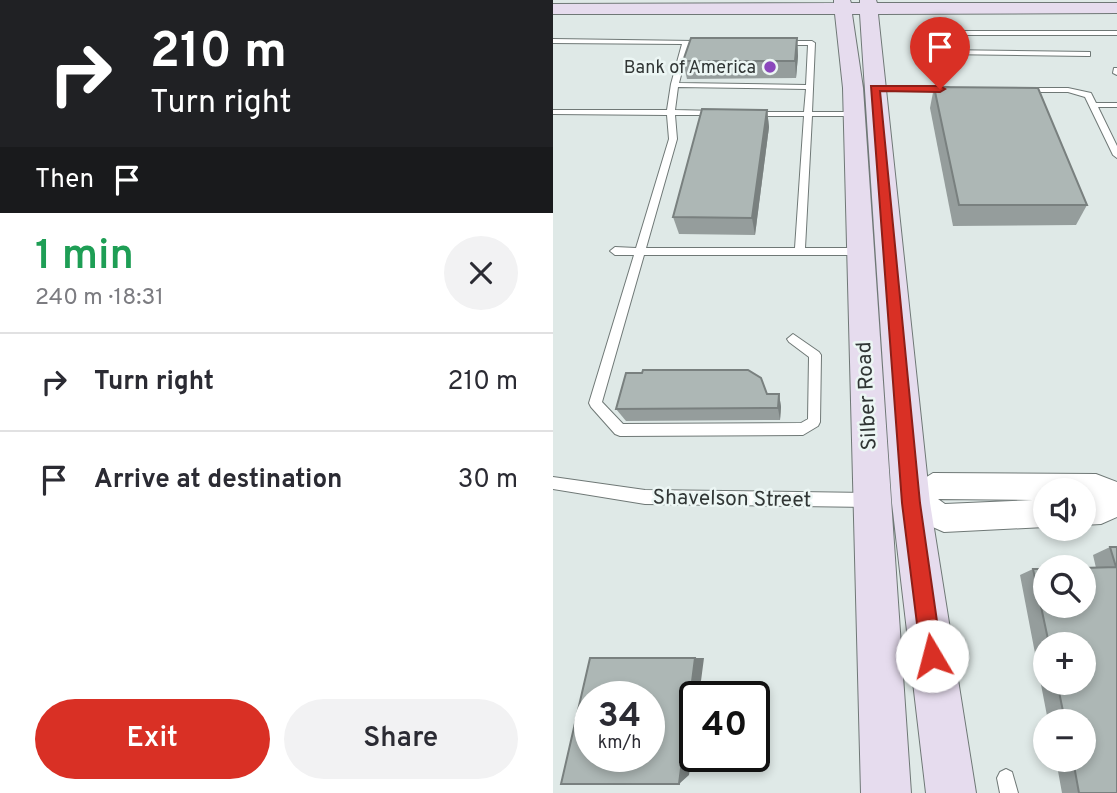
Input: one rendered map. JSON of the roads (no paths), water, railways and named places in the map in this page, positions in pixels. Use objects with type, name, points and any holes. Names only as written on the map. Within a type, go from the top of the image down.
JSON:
[{"type":"street","points":[[553,8],[779,3],[796,0]]},
{"type":"street","points":[[936,0],[963,9]]},
{"type":"street","points":[[553,8],[855,4],[963,9],[1117,8]]},
{"type":"street","name":"Silber Road","points":[[855,4],[875,88],[874,252],[891,502],[885,793]]},
{"type":"street","name":"Silber Road","points":[[855,4],[854,114],[874,252]]},
{"type":"street","points":[[891,502],[933,486],[1095,487],[1117,496]]},
{"type":"street","name":"Silber Road","points":[[891,502],[951,793]]},
{"type":"street","name":"Shavelson Street","points":[[891,502],[944,518],[1033,514]]},
{"type":"street","points":[[1096,510],[1117,503]]},
{"type":"lane","points":[[1087,54],[942,52],[927,49],[923,41],[928,34],[943,33],[1117,33]]},
{"type":"lane","points":[[553,41],[698,42]]},
{"type":"lane","points":[[686,42],[671,113],[675,127],[673,139],[595,403],[620,430],[803,429],[814,422],[815,355],[793,339]]},
{"type":"lane","points":[[774,43],[812,43],[800,252]]},
{"type":"lane","points":[[675,85],[811,87]]},
{"type":"lane","points":[[875,88],[958,89]]},
{"type":"lane","points":[[1013,90],[1068,90],[1088,95],[1117,155]]},
{"type":"lane","points":[[1093,105],[1117,105]]},
{"type":"lane","points":[[553,112],[726,113]]},
{"type":"lane","points":[[740,113],[854,114]]},
{"type":"lane","points":[[615,251],[874,252]]},
{"type":"lane","name":"Shavelson Street","points":[[553,483],[645,497],[891,502]]},
{"type":"place","name":"Bank of America","points":[[770,67]]}]
